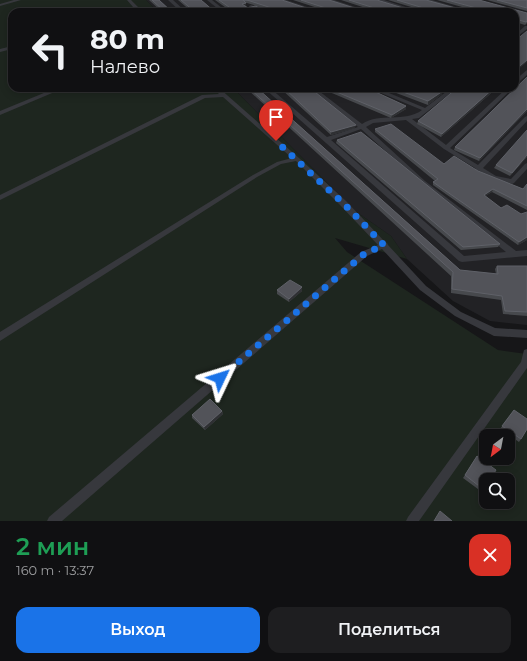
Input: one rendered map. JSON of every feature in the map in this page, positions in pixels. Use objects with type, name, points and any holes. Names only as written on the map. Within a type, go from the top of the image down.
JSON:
[{"type":"lane","points":[[0,6],[19,0]]},
{"type":"lane","points":[[129,0],[136,7],[133,8]]},
{"type":"lane","points":[[170,0],[179,8]]},
{"type":"lane","points":[[209,0],[219,8]]},
{"type":"lane","points":[[282,0],[307,8]]},
{"type":"lane","points":[[330,0],[355,8]]},
{"type":"lane","points":[[380,0],[406,8]]},
{"type":"lane","points":[[427,0],[456,8]]},
{"type":"lane","points":[[250,6],[256,8]]},
{"type":"lane","points":[[520,26],[527,27]]},
{"type":"lane","points":[[519,34],[527,27]]},
{"type":"lane","points":[[519,79],[527,72]]},
{"type":"lane","points":[[0,113],[51,92]]},
{"type":"lane","points":[[220,92],[297,160],[384,245],[399,264],[423,288],[458,314],[494,332],[527,334]]},
{"type":"lane","points":[[272,92],[462,259],[527,252]]},
{"type":"lane","points":[[317,92],[362,127],[424,182],[514,254]]},
{"type":"lane","points":[[382,92],[426,110]]},
{"type":"lane","points":[[446,148],[506,92]]},
{"type":"lane","points":[[326,140],[362,127],[371,121],[417,117],[448,93]]},
{"type":"lane","points":[[0,198],[204,96],[223,95]]},
{"type":"lane","points":[[407,118],[446,148],[478,169],[494,177],[512,182],[527,165]]},
{"type":"lane","points":[[478,169],[527,118]]},
{"type":"lane","points":[[0,337],[255,176],[279,163],[297,160]]},
{"type":"lane","points":[[52,521],[364,254],[384,245]]},
{"type":"lane","points":[[412,521],[525,363],[527,354]]},
{"type":"shaded area","points":[[0,0],[146,0],[154,8],[8,8],[8,92],[237,92],[355,211],[391,236],[407,259],[335,238],[347,252],[498,350],[527,354],[527,521],[0,521]]},
{"type":"shaded area","points":[[146,0],[527,0],[527,325],[490,321],[453,301],[407,259],[391,236],[355,211],[237,92],[519,92],[519,8],[154,8]]},
{"type":"building","points":[[152,0],[159,0],[168,8],[161,8]]},
{"type":"building","points":[[181,0],[201,0],[210,8],[190,8]]},
{"type":"building","points":[[219,0],[243,0],[246,3],[242,4],[248,8],[230,8]]},
{"type":"building","points":[[247,0],[282,0],[306,8],[272,8]]},
{"type":"building","points":[[301,0],[329,0],[354,8],[326,8]]},
{"type":"building","points":[[349,0],[377,0],[403,8],[374,8]]},
{"type":"building","points":[[397,0],[426,0],[455,8],[424,8]]},
{"type":"building","points":[[447,0],[479,0],[509,8],[476,8]]},
{"type":"building","points":[[497,0],[527,0],[527,8]]},
{"type":"building","points":[[255,6],[261,8],[248,8]]},
{"type":"building","points":[[519,11],[527,13],[526,22],[519,20]]},
{"type":"building","points":[[527,31],[527,60],[519,67],[519,38]]},
{"type":"building","points":[[527,77],[527,109],[480,158],[455,147],[512,92],[519,92],[519,85]]},
{"type":"building","points":[[253,92],[261,92],[460,270],[498,274],[497,266],[527,266],[527,312],[505,311],[502,296],[452,289],[453,272]]},
{"type":"building","points":[[288,92],[315,92],[356,125],[331,132]]},
{"type":"building","points":[[337,92],[376,92],[406,106],[392,115]]},
{"type":"building","points":[[403,92],[442,92],[428,101]]},
{"type":"building","points":[[452,92],[489,92],[442,134],[418,121]]},
{"type":"building","points":[[391,124],[444,164],[454,156],[478,171],[523,189],[527,184],[527,206],[493,189],[484,195],[501,208],[507,205],[521,214],[527,212],[527,237],[519,242],[433,182],[438,179],[375,129]]},
{"type":"building","points":[[527,130],[527,155],[512,173],[496,165]]},
{"type":"building","points":[[361,132],[500,244],[463,247],[337,140]]},
{"type":"building","points":[[290,280],[302,287],[289,299],[277,290]]},
{"type":"building","points":[[210,399],[222,411],[204,427],[192,415]]},
{"type":"building","points":[[514,410],[527,419],[527,429],[521,439],[515,435],[515,429],[506,429],[502,426]]},
{"type":"building","points":[[477,456],[479,457],[479,465],[489,465],[496,470],[494,473],[479,473],[479,486],[465,475]]},
{"type":"building","points":[[440,511],[452,521],[434,521]]},
{"type":"route","points":[[220,378],[364,254],[384,245],[343,203],[276,141]]}]
